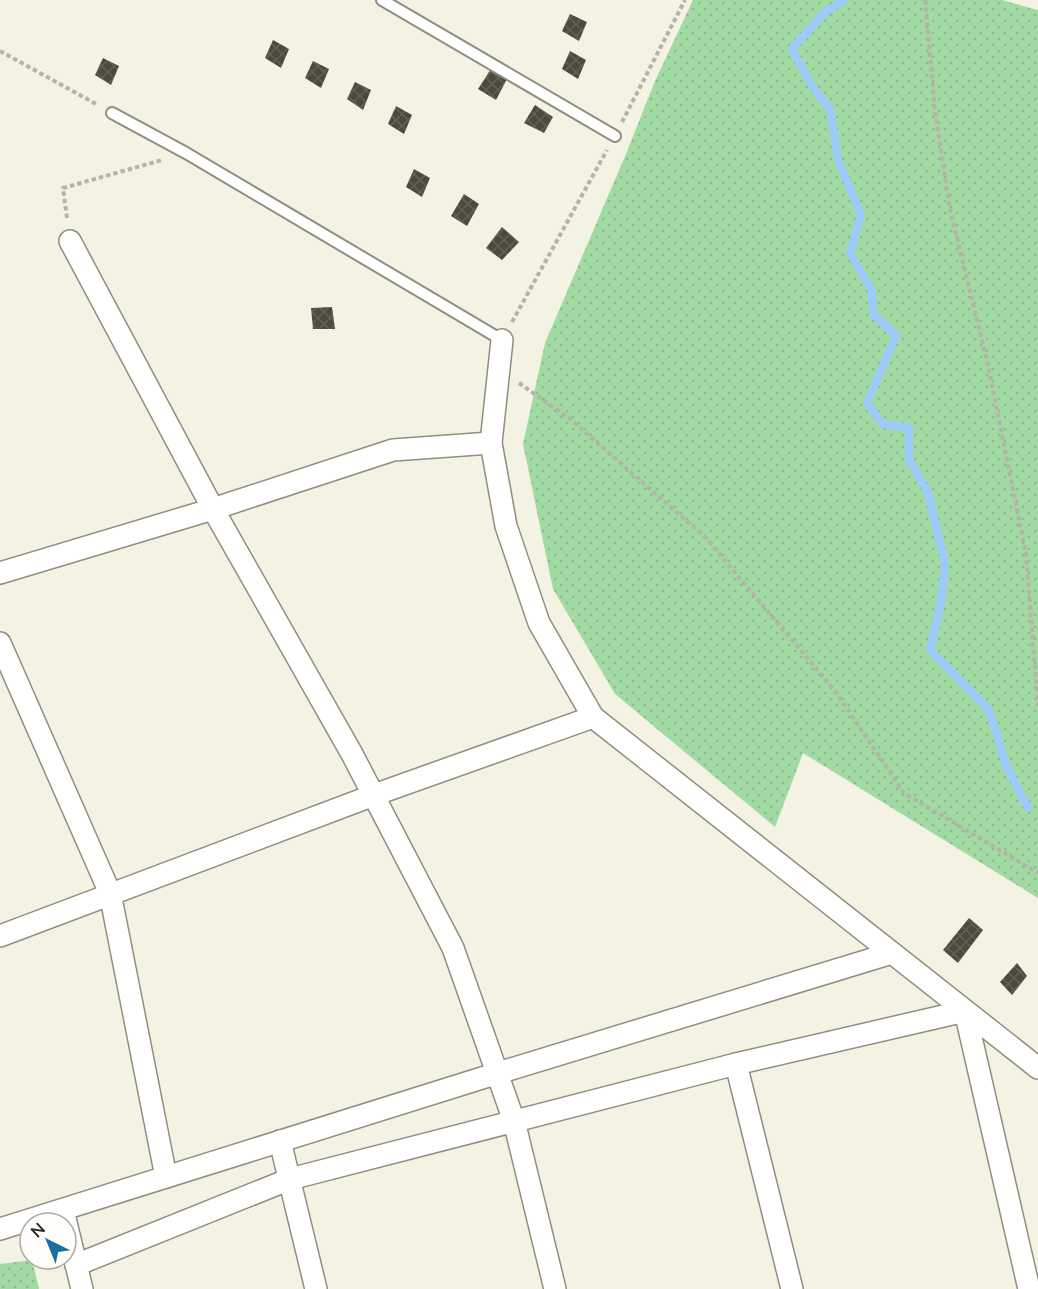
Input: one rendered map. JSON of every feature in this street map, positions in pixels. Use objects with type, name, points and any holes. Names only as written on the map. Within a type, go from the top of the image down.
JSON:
[{"type":"street","points":[[70,241],[213,509],[374,795],[453,948],[514,1121],[555,1289]]},
{"type":"street","points":[[502,340],[491,443],[506,526],[539,623],[593,717],[1038,1068]]},
{"type":"street","points":[[0,573],[213,509],[393,450],[491,443]]},
{"type":"street","points":[[0,643],[110,896],[166,1177]]},
{"type":"street","points":[[0,936],[374,795],[593,717]]},
{"type":"street","points":[[0,1229],[892,952]]},
{"type":"street","points":[[78,1264],[290,1179],[736,1064],[965,1011]]},
{"type":"street","points":[[965,1011],[1029,1289]]},
{"type":"street","points":[[736,1064],[792,1289]]},
{"type":"street","points":[[280,1141],[316,1289]]},
{"type":"street","points":[[78,1271],[82,1289]]},
{"type":"lane","points":[[382,0],[615,136]]},
{"type":"lane","points":[[112,113],[186,153],[502,340]]},
{"type":"path","points":[[502,340],[615,136],[685,0]]},
{"type":"path","points":[[925,0],[935,111],[950,209],[988,365],[1026,554],[1038,706]]},
{"type":"path","points":[[0,51],[112,113]]},
{"type":"path","points":[[70,241],[63,188],[186,153]]},
{"type":"path","points":[[499,369],[570,419],[705,537],[835,691],[904,793],[1038,873]]},
{"type":"green space","points":[[693,0],[1002,0],[1038,10],[1038,898],[803,753],[775,827],[615,694],[553,589],[523,444],[545,343],[655,81]]},
{"type":"green space","points":[[18,1262],[18,1271],[35,1271],[39,1289],[0,1289],[0,1264]]},
{"type":"building","points":[[570,14],[587,22],[579,41],[562,31]]},
{"type":"building","points":[[273,40],[289,49],[281,68],[265,58]]},
{"type":"building","points":[[570,51],[586,60],[578,79],[562,69]]},
{"type":"building","points":[[103,58],[119,66],[111,85],[95,75]]},
{"type":"building","points":[[313,61],[329,69],[321,88],[305,78]]},
{"type":"building","points":[[491,69],[508,77],[496,100],[478,89]]},
{"type":"building","points":[[355,82],[371,90],[363,110],[347,99]]},
{"type":"building","points":[[535,105],[553,117],[544,133],[524,123]]},
{"type":"building","points":[[396,106],[412,115],[404,134],[388,124]]},
{"type":"building","points":[[414,169],[430,178],[422,197],[406,187]]},
{"type":"building","points":[[464,194],[479,204],[467,226],[451,216]]},
{"type":"building","points":[[502,227],[519,242],[502,260],[486,248]]},
{"type":"building","points":[[332,307],[335,329],[313,329],[311,308]]},
{"type":"building","points":[[969,918],[983,930],[958,963],[943,950]]},
{"type":"building","points":[[1017,963],[1027,976],[1012,995],[1000,982]]},
{"type":"waterway","points":[[844,0],[824,13],[792,49],[812,86],[830,109],[838,160],[861,215],[850,253],[872,290],[873,314],[896,336],[867,403],[883,424],[909,428],[909,459],[928,493],[945,563],[942,597],[930,650],[989,710],[1006,765],[1028,808]]}]
